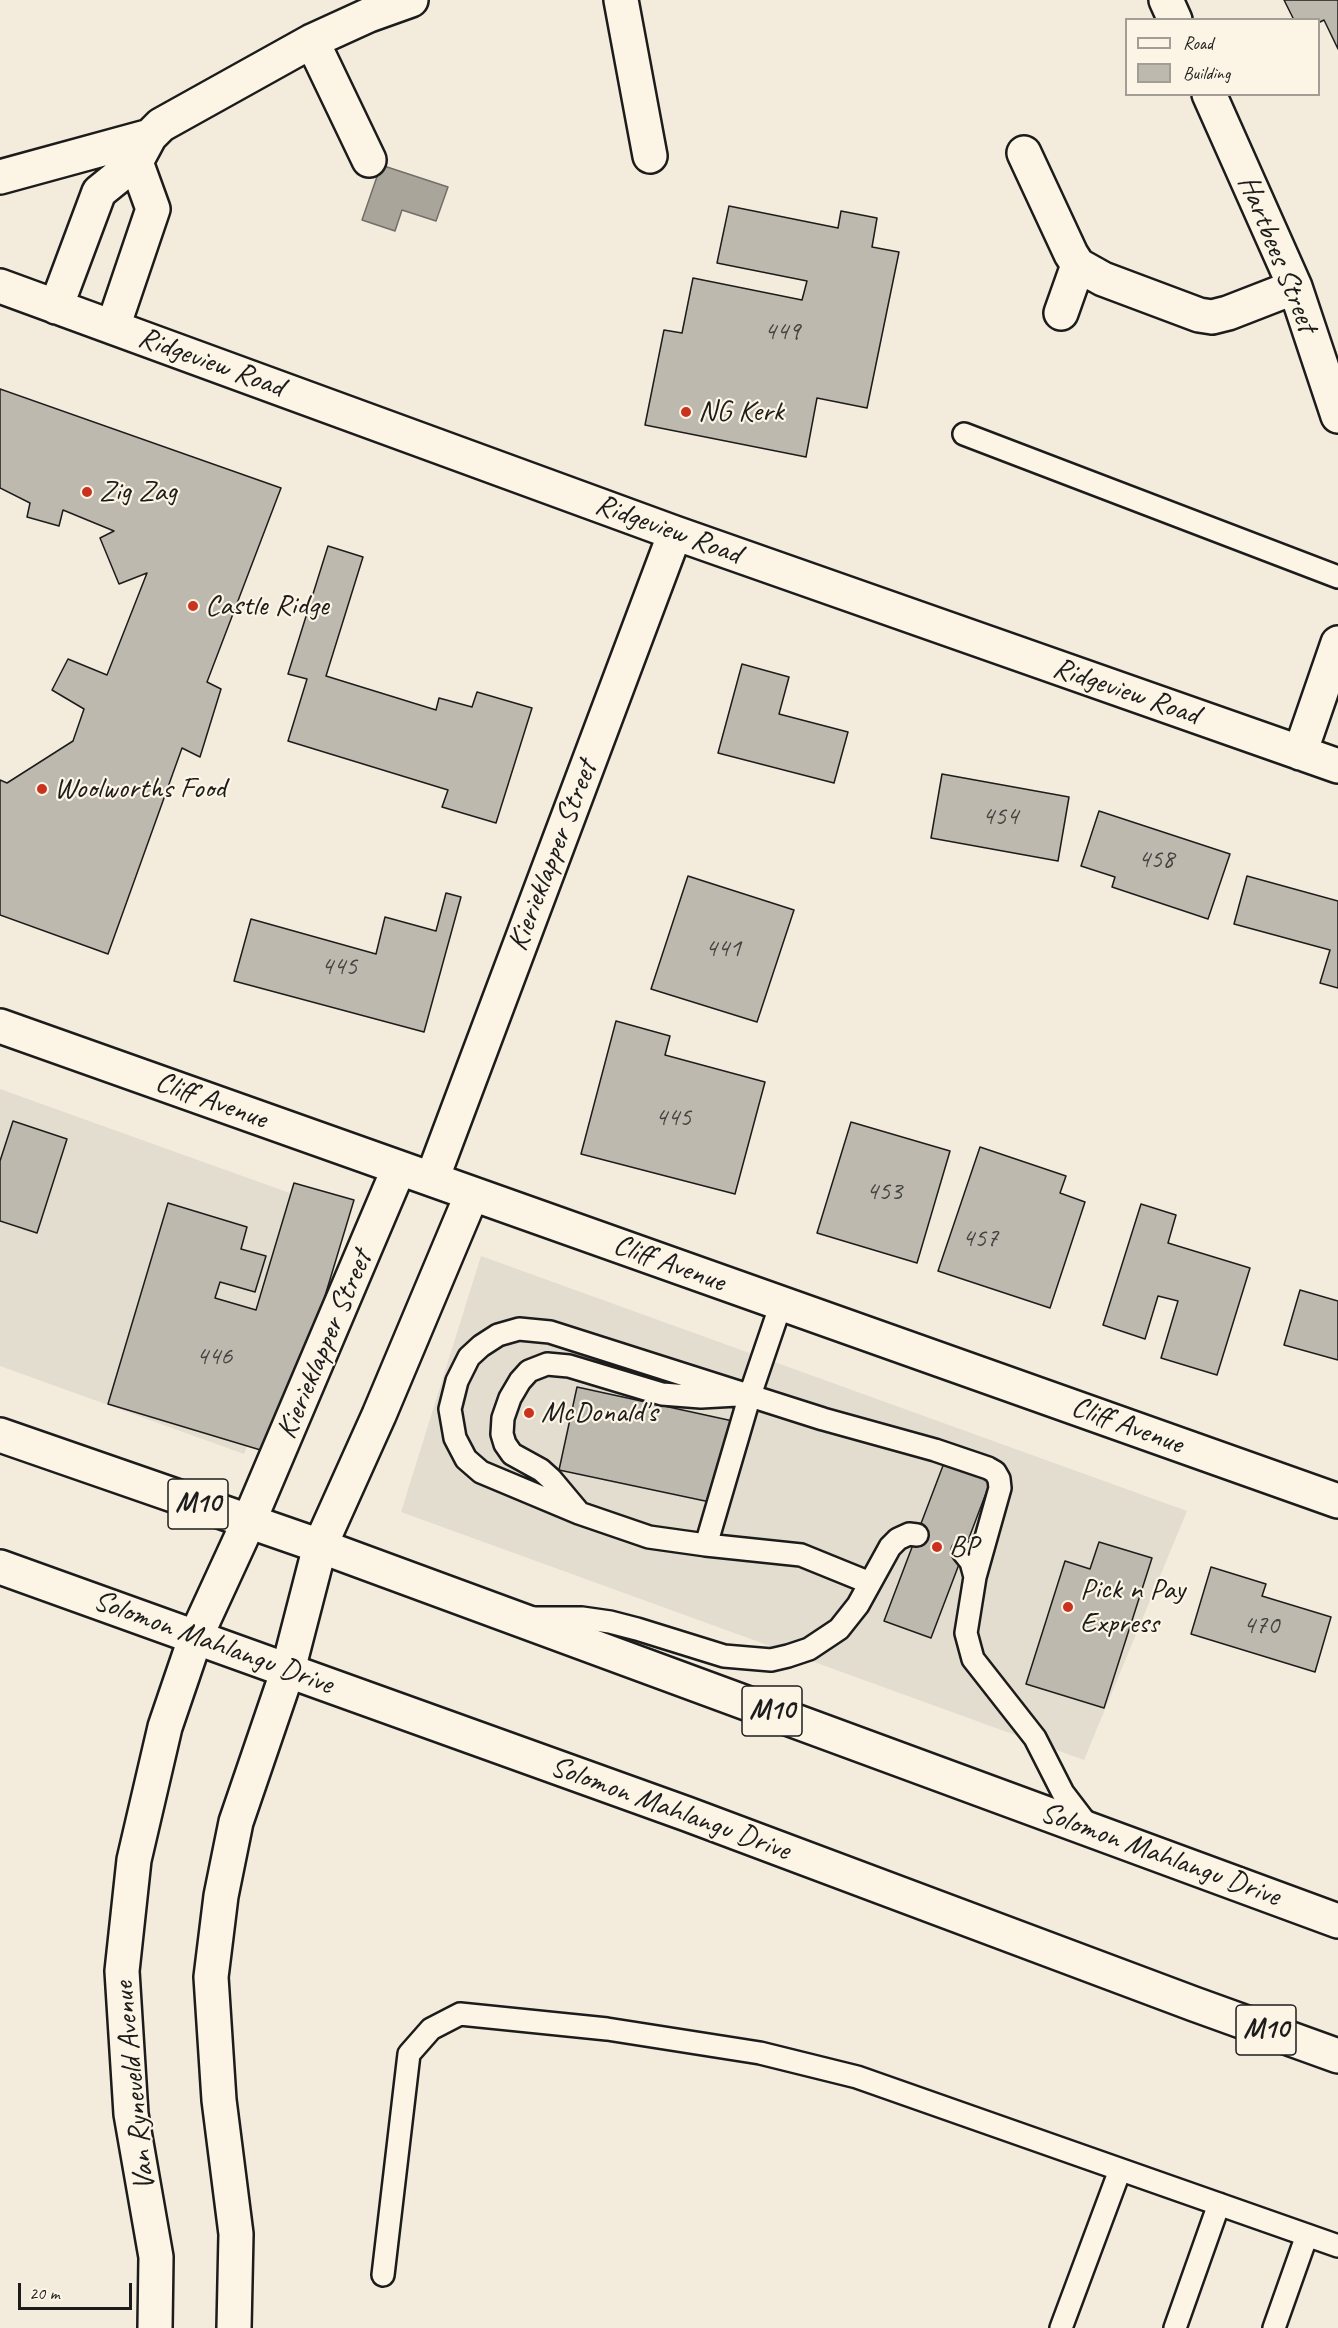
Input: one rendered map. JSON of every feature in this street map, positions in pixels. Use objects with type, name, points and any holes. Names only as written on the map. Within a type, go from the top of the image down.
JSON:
[{"type":"street","points":[[56,307],[99,192],[143,149],[161,125],[312,41],[369,15],[411,0]]},
{"type":"street","points":[[621,0],[650,156]]},
{"type":"street","points":[[1166,0],[1174,18]]},
{"type":"street","points":[[312,41],[369,160]]},
{"type":"street","name":"Hartbees Street","points":[[1210,96],[1295,287],[1338,416]]},
{"type":"street","points":[[0,177],[143,149]]},
{"type":"street","points":[[113,327],[153,209],[143,149]]},
{"type":"street","points":[[1024,153],[1071,254],[1078,265],[1103,279],[1199,315],[1212,317],[1295,287]]},
{"type":"street","points":[[1060,313],[1078,265]]},
{"type":"street","name":"Ridgeview Road","points":[[0,286],[675,533],[1338,766]]},
{"type":"street","name":"Kierieklapper Street","points":[[432,1179],[675,533]]},
{"type":"street","points":[[1300,753],[1338,643]]},
{"type":"street","name":"Cliff Avenue","points":[[0,1026],[1338,1501]]},
{"type":"street","name":"Kierieklapper Street","points":[[196,1636],[249,1521],[399,1167]]},
{"type":"street","points":[[234,2328],[236,2234],[219,2100],[211,1977],[221,1896],[236,1822],[288,1670],[320,1545],[379,1415],[472,1194]]},
{"type":"street","name":"Solomon Mahlangu Drive","points":[[0,1435],[320,1545],[1338,1921]]},
{"type":"street","name":"Solomon Mahlangu Drive","points":[[0,1567],[698,1819],[1338,2056]]},
{"type":"street","name":"Van Ryneveld Avenue","points":[[155,2328],[156,2258],[131,2114],[122,1971],[134,1860],[165,1727],[196,1636]]},
{"type":"lane","points":[[964,434],[1338,577]]},
{"type":"lane","points":[[706,1545],[750,1395],[781,1304]]},
{"type":"lane","points":[[870,1583],[801,1555],[706,1545],[650,1536],[579,1513],[481,1472],[466,1458],[455,1438],[450,1408],[457,1381],[469,1358],[481,1346],[498,1335],[519,1329],[550,1332],[823,1419],[934,1450],[995,1472],[1000,1488],[975,1577],[966,1633],[973,1659],[1035,1738],[1063,1793],[1092,1829]]},
{"type":"lane","points":[[579,1513],[551,1479],[541,1470],[512,1454],[505,1444],[502,1434],[503,1419],[515,1390],[529,1371],[547,1364],[569,1365],[662,1394],[701,1397],[750,1395]]},
{"type":"lane","points":[[519,1618],[582,1618],[610,1622],[724,1656],[771,1660],[809,1649],[839,1629],[858,1605],[890,1547],[898,1539],[909,1534],[917,1535]]},
{"type":"lane","points":[[963,1552],[971,1562],[975,1577]]},
{"type":"lane","points":[[383,2275],[409,2054],[431,2028],[460,2014],[607,2030],[760,2053],[857,2077],[1338,2246]]},
{"type":"lane","points":[[1061,2328],[1120,2169]]},
{"type":"lane","points":[[1175,2328],[1219,2204]]},
{"type":"lane","points":[[1274,2328],[1307,2235]]},
{"type":"shaded area","points":[[381,165],[448,187],[436,221],[402,210],[395,231],[362,220]]},
{"type":"shaded area","points":[[0,1089],[337,1210],[244,1454],[0,1366]]},
{"type":"shaded area","points":[[481,1256],[1187,1511],[1084,1760],[401,1512]]},
{"type":"building","points":[[1284,0],[1338,0],[1338,49],[1324,20],[1320,22],[1320,18],[1293,18]]},
{"type":"building","points":[[729,206],[838,228],[841,211],[877,218],[872,247],[899,252],[867,408],[817,398],[806,457],[645,425],[664,330],[682,333],[693,278],[802,300],[807,281],[717,263]]},
{"type":"building","points":[[0,389],[281,488],[207,682],[221,689],[200,757],[182,748],[108,954],[0,915],[0,780],[7,783],[73,741],[84,709],[52,690],[68,659],[107,675],[147,573],[119,584],[100,538],[114,531],[63,510],[59,526],[27,517],[30,503],[0,488]]},
{"type":"building","points":[[328,546],[363,557],[326,676],[436,710],[439,698],[472,707],[477,692],[532,708],[496,823],[442,807],[448,790],[288,741],[307,679],[288,674]]},
{"type":"building","points":[[742,664],[789,677],[779,714],[848,732],[834,783],[718,753]]},
{"type":"building","points":[[942,774],[1069,797],[1058,861],[931,838]]},
{"type":"building","points":[[1099,811],[1230,854],[1208,919],[1112,887],[1115,877],[1081,866]]},
{"type":"building","points":[[688,876],[794,910],[757,1022],[651,989]]},
{"type":"building","points":[[1247,876],[1338,901],[1338,988],[1320,983],[1330,950],[1234,924]]},
{"type":"building","points":[[446,893],[461,897],[424,1032],[234,981],[251,919],[376,954],[385,917],[436,931]]},
{"type":"building","points":[[616,1021],[670,1036],[665,1055],[765,1082],[735,1194],[581,1154]]},
{"type":"building","points":[[13,1121],[67,1139],[37,1233],[0,1221],[0,1161]]},
{"type":"building","points":[[851,1122],[950,1151],[917,1263],[817,1233]]},
{"type":"building","points":[[980,1147],[1066,1176],[1060,1193],[1085,1202],[1050,1308],[938,1271]]},
{"type":"building","points":[[294,1183],[354,1200],[277,1455],[108,1404],[168,1203],[247,1227],[241,1249],[266,1256],[255,1292],[220,1282],[215,1298],[256,1310]]},
{"type":"building","points":[[1141,1204],[1176,1215],[1168,1243],[1250,1268],[1217,1375],[1161,1358],[1178,1301],[1158,1296],[1145,1339],[1103,1325]]},
{"type":"building","points":[[1300,1290],[1338,1301],[1338,1360],[1284,1345]]},
{"type":"building","points":[[577,1387],[742,1423],[724,1505],[559,1470]]},
{"type":"building","points":[[944,1463],[991,1480],[931,1638],[884,1621]]},
{"type":"building","points":[[1099,1542],[1152,1558],[1104,1708],[1026,1684],[1065,1561],[1090,1569]]},
{"type":"building","points":[[1211,1567],[1266,1584],[1262,1596],[1331,1617],[1315,1672],[1191,1634]]},
{"type":"place","name":"NG Kerk","points":[[686,412]]},
{"type":"place","name":"Zig Zag","points":[[87,492]]},
{"type":"place","name":"Castle Ridge","points":[[193,606]]},
{"type":"place","name":"Woolworths Food","points":[[42,789]]},
{"type":"place","name":"McDonald's","points":[[529,1413]]},
{"type":"place","name":"BP","points":[[937,1547]]},
{"type":"place","name":"Pick n Pay Express","points":[[1068,1607]]}]
